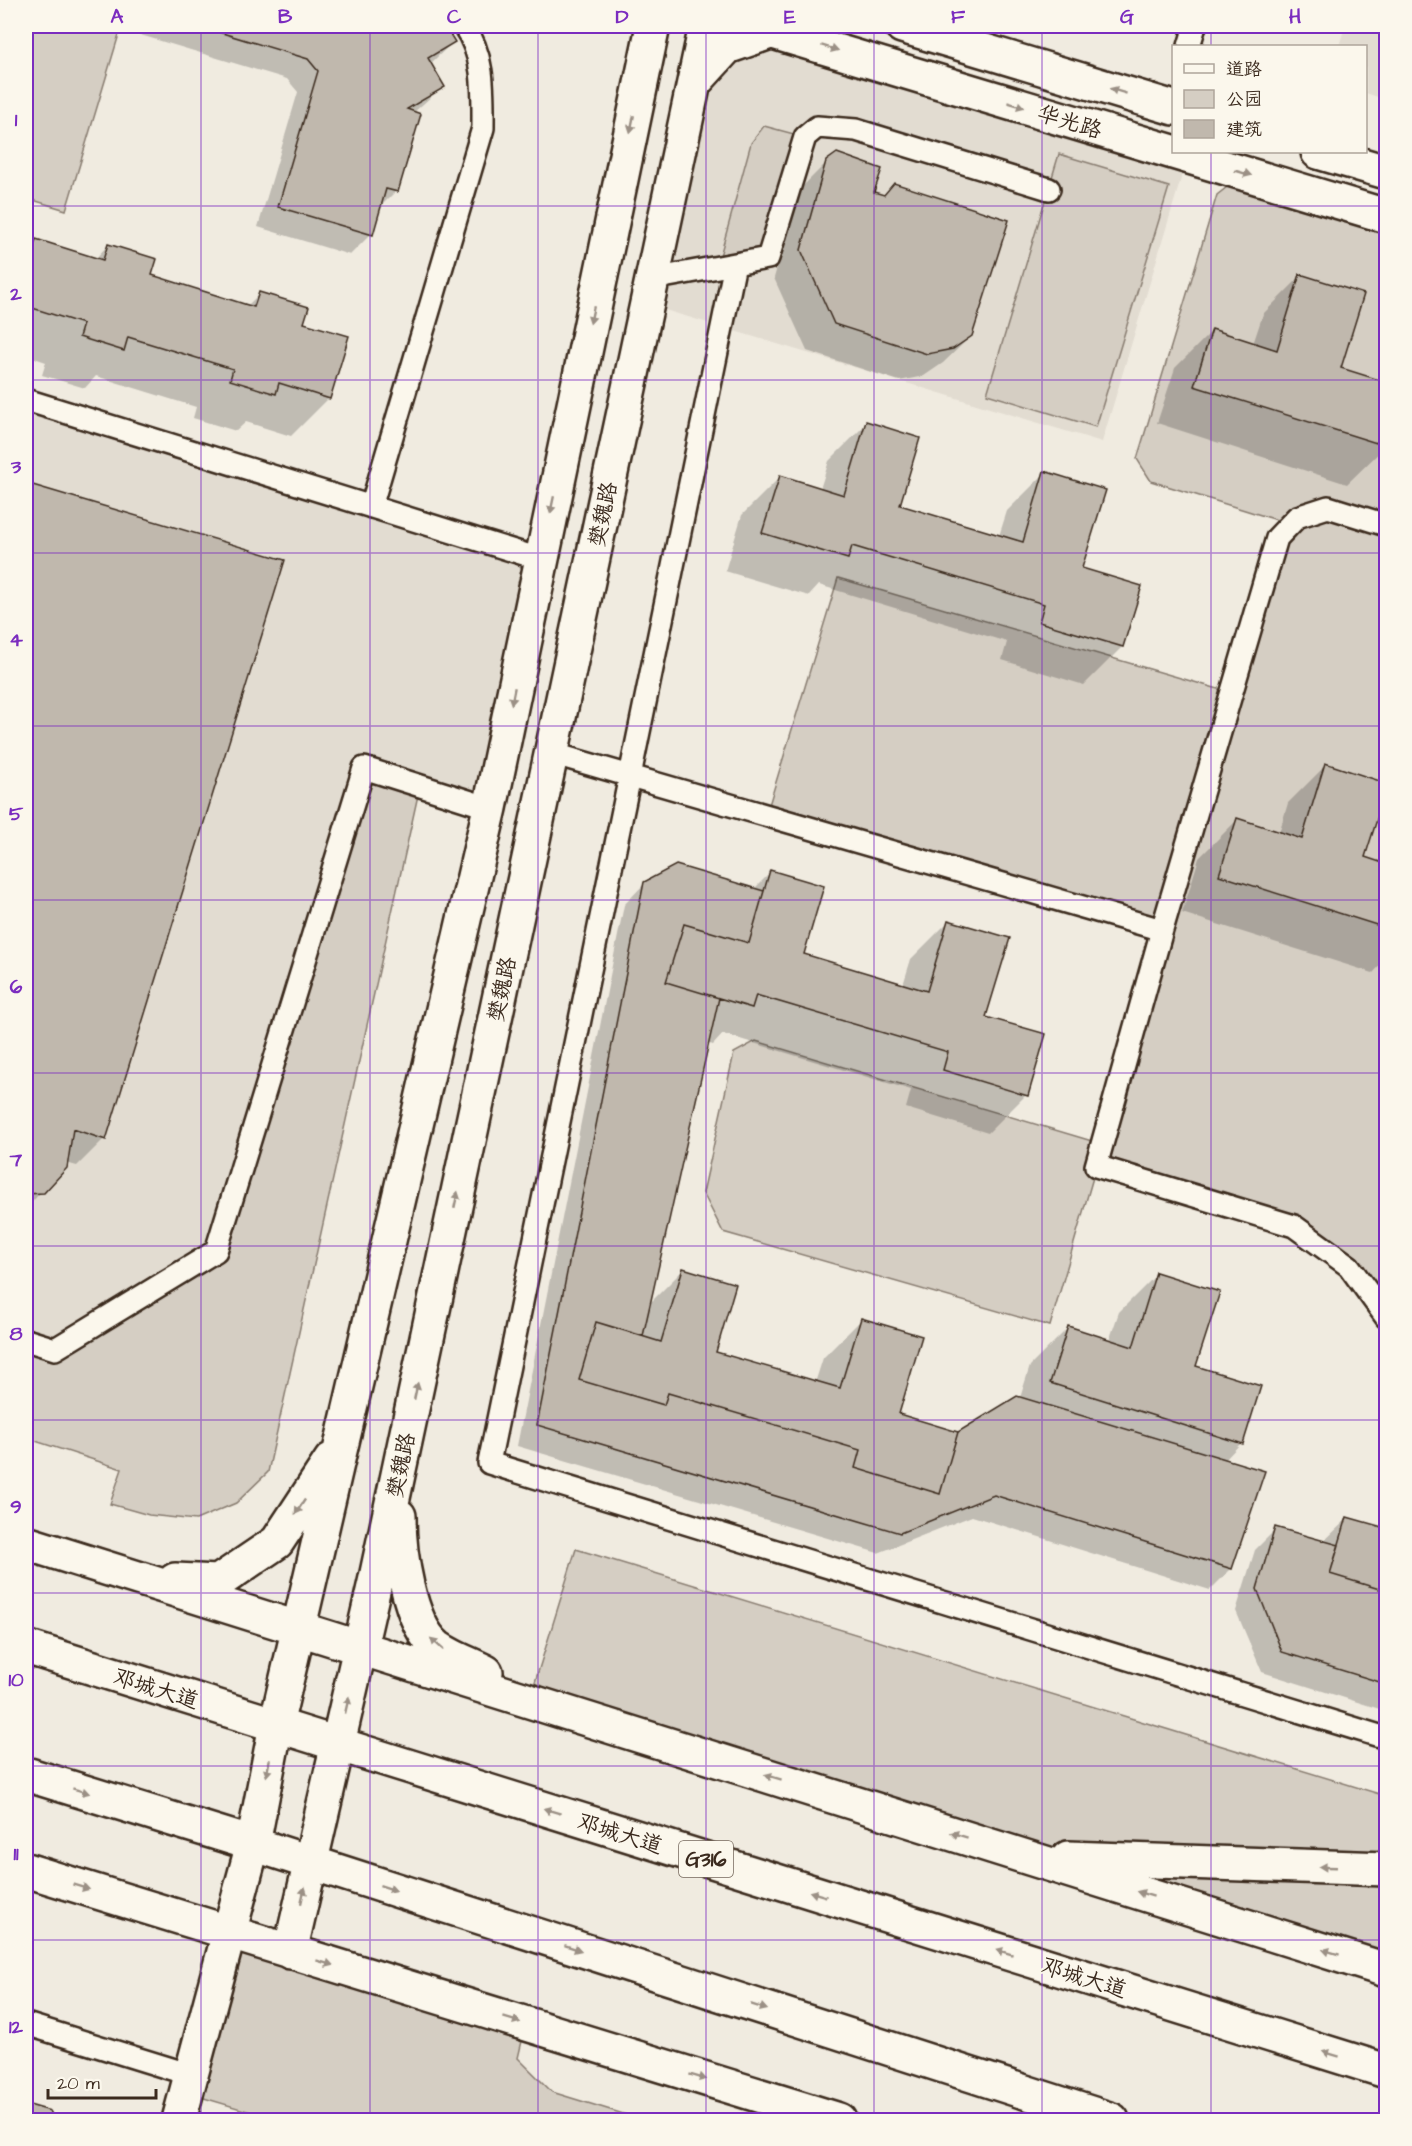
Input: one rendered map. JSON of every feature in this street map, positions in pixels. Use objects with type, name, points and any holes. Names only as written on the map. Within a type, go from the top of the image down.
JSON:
[{"type":"main road","points":[[628,26],[643,74]]},
{"type":"main road","points":[[179,2121],[253,1844],[276,1725],[490,808],[540,559],[653,26]]},
{"type":"main road","name":"樊魏路","points":[[290,1952],[400,1464],[706,26]]},
{"type":"main road","name":"华光路","points":[[902,26],[1172,104]]},
{"type":"main road","points":[[694,83],[727,47],[763,28]]},
{"type":"main road","name":"华光路","points":[[763,28],[1172,151]]},
{"type":"main road","name":"华光路","points":[[1177,153],[1386,216]]},
{"type":"main road","points":[[1321,153],[1386,172]]},
{"type":"main road","points":[[136,1577],[218,1582],[277,1542],[344,1441]]},
{"type":"main road","points":[[400,1464],[399,1543],[416,1618],[436,1646],[562,1712]]},
{"type":"main road","points":[[26,1543],[1386,1970]]},
{"type":"main road","name":"邓城大道","points":[[26,1647],[1386,2071]]},
{"type":"main road","points":[[26,1774],[253,1844],[1112,2121]]},
{"type":"main road","points":[[1024,1856],[1386,1869]]},
{"type":"main road","points":[[26,1870],[839,2121]]},
{"type":"lane","points":[[371,507],[483,128],[483,80],[474,41],[464,26]]},
{"type":"lane","points":[[1189,45],[1195,26]]},
{"type":"lane","points":[[652,279],[768,258],[805,137],[817,127],[856,130],[1049,189]]},
{"type":"lane","points":[[735,264],[489,1463],[1386,1738]]},
{"type":"lane","points":[[26,400],[540,559]]},
{"type":"lane","points":[[1386,525],[1328,507],[1297,517],[1277,538],[1162,930],[1096,1166],[1294,1226],[1349,1266],[1386,1317]]},
{"type":"lane","points":[[551,753],[1162,930]]},
{"type":"lane","points":[[26,1341],[55,1349],[216,1251],[364,768],[490,808]]},
{"type":"lane","points":[[26,2024],[191,2075]]},
{"type":"shaded area","points":[[1345,26],[1386,26],[1386,100],[1367,93],[1367,45],[1339,45]]},
{"type":"shaded area","points":[[774,45],[1183,172],[1102,442],[655,307],[704,98],[733,63]]},
{"type":"shaded area","points":[[26,401],[540,559],[490,808],[420,786],[216,1251],[55,1349],[26,1340]]},
{"type":"green space","points":[[26,26],[102,26],[120,31],[66,210],[26,198]]},
{"type":"green space","points":[[764,126],[805,137],[768,258],[717,267],[751,143]]},
{"type":"green space","points":[[1059,154],[1169,187],[1096,427],[987,394]]},
{"type":"green space","points":[[1245,173],[1386,216],[1386,1317],[1294,1226],[1096,1167],[1050,1326],[723,1232],[703,1193],[734,1053],[756,1041],[1102,1144],[1162,930],[766,815],[838,578],[1232,693],[1290,524],[1151,481],[1137,459],[1217,195]]},
{"type":"green space","points":[[364,768],[420,786],[268,1472],[236,1503],[196,1520],[149,1515],[110,1504],[122,1469],[26,1438],[26,1340],[55,1349],[216,1251]]},
{"type":"green space","points":[[576,1549],[1386,1796],[1386,1970],[531,1695]]},
{"type":"green space","points":[[229,1933],[526,2024],[518,2058],[552,2092],[643,2120],[278,2120],[187,2093]]},
{"type":"building","points":[[199,26],[445,26],[455,42],[428,58],[445,87],[407,109],[421,114],[398,192],[386,189],[373,235],[278,207],[318,71],[308,59]]},
{"type":"building","points":[[837,153],[882,169],[874,192],[884,195],[894,183],[1009,220],[972,336],[953,349],[927,354],[834,324],[801,250],[826,161]]},
{"type":"building","points":[[36,239],[103,260],[108,244],[157,259],[152,275],[254,307],[259,292],[309,307],[304,323],[349,336],[330,399],[279,383],[276,394],[230,380],[233,369],[128,337],[124,351],[79,337],[83,324],[26,306],[26,272]]},
{"type":"building","points":[[1300,274],[1364,294],[1341,368],[1386,382],[1386,446],[1194,386],[1212,329],[1277,350]]},
{"type":"building","points":[[866,421],[920,438],[900,505],[1023,542],[1044,471],[1106,490],[1082,568],[1142,586],[1123,647],[1039,622],[1044,604],[852,546],[848,559],[762,533],[780,475],[844,495]]},
{"type":"building","points":[[26,483],[285,560],[106,1140],[73,1129],[67,1168],[44,1193],[26,1194]]},
{"type":"building","points":[[1325,763],[1386,783],[1386,791],[1365,857],[1386,864],[1386,928],[1219,875],[1237,818],[1302,839]]},
{"type":"building","points":[[676,865],[764,891],[749,943],[684,924],[666,982],[719,998],[643,1336],[596,1322],[579,1380],[664,1405],[668,1393],[860,1450],[855,1468],[940,1494],[958,1432],[1017,1396],[1265,1471],[1232,1569],[994,1495],[900,1533],[537,1425],[644,882]]},
{"type":"building","points":[[770,870],[824,886],[804,954],[927,991],[948,920],[1010,938],[986,1017],[1046,1034],[1028,1096],[943,1070],[948,1052],[756,995],[752,1008],[666,982],[684,924],[749,943]]},
{"type":"building","points":[[683,1268],[736,1284],[716,1352],[840,1388],[861,1318],[922,1336],[899,1414],[958,1432],[940,1494],[855,1468],[860,1450],[668,1393],[664,1405],[579,1380],[596,1322],[661,1342]]},
{"type":"building","points":[[1156,1272],[1220,1292],[1196,1366],[1261,1386],[1243,1444],[1050,1383],[1068,1326],[1133,1347]]},
{"type":"building","points":[[1347,1517],[1386,1528],[1386,1591],[1330,1574]]},
{"type":"building","points":[[1275,1527],[1339,1545],[1330,1574],[1386,1591],[1386,1684],[1282,1652],[1257,1589]]},
{"type":"building","points":[[26,2104],[50,2111],[55,2120],[26,2120]]}]
